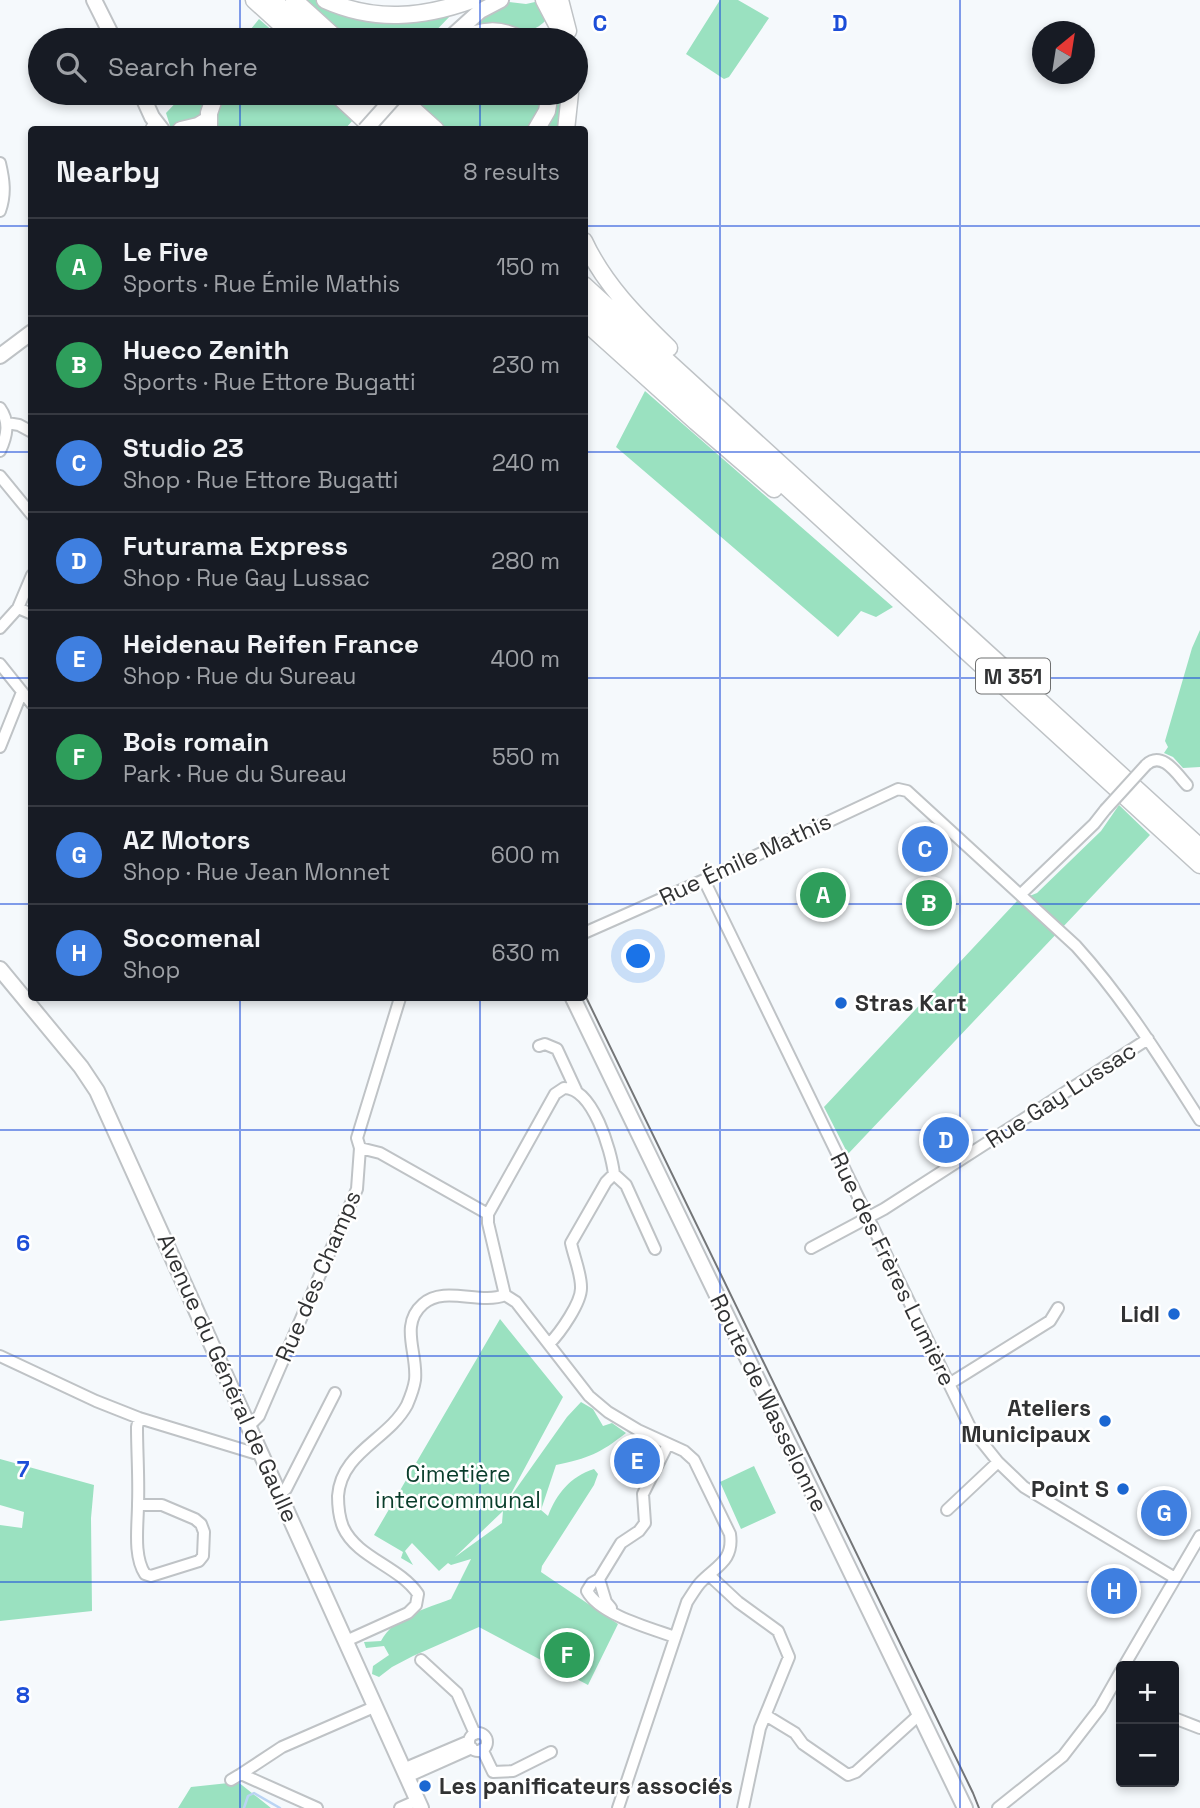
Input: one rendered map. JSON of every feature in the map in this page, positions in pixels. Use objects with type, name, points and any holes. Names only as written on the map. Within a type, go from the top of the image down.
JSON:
[{"type":"highway","points":[[254,0],[285,28]]},
{"type":"highway","points":[[273,0],[304,28]]},
{"type":"highway","points":[[294,0],[325,28]]},
{"type":"highway","points":[[325,0],[364,13],[398,16],[433,12],[472,0]]},
{"type":"highway","points":[[544,0],[559,28]]},
{"type":"highway","points":[[560,0],[568,28]]},
{"type":"highway","points":[[208,125],[213,105]]},
{"type":"highway","points":[[348,105],[371,126]]},
{"type":"highway","points":[[368,105],[392,126]]},
{"type":"highway","points":[[387,105],[411,126]]},
{"type":"highway","points":[[408,105],[432,126]]},
{"type":"highway","points":[[538,126],[548,105]]},
{"type":"highway","points":[[564,126],[566,105]]},
{"type":"highway","points":[[588,248],[607,281],[636,316],[769,444],[825,504]]},
{"type":"highway","name":"M 351","points":[[588,289],[1200,847]]},
{"type":"highway","name":"M 351","points":[[588,306],[1200,865]]},
{"type":"highway","points":[[588,327],[753,471],[927,615]]},
{"type":"main road","points":[[94,0],[108,28]]},
{"type":"main road","points":[[452,28],[482,0]]},
{"type":"main road","points":[[461,28],[480,11],[501,0]]},
{"type":"main road","points":[[146,105],[154,126]]},
{"type":"main road","points":[[361,126],[383,105]]},
{"type":"main road","points":[[368,126],[385,105]]},
{"type":"main road","points":[[0,356],[28,335]]},
{"type":"main road","name":"Avenue du Général de Gaulle","points":[[0,970],[82,1067],[97,1091],[419,1804]]},
{"type":"main road","name":"Route de Wasselonne","points":[[574,1001],[965,1808]]},
{"type":"street","points":[[0,163],[4,182],[4,199],[0,211]]},
{"type":"street","points":[[0,408],[7,423],[7,432],[0,451]]},
{"type":"street","points":[[7,423],[28,430]]},
{"type":"street","points":[[0,476],[28,509]]},
{"type":"street","points":[[0,628],[18,608],[28,584]]},
{"type":"street","points":[[18,608],[28,612]]},
{"type":"street","points":[[0,664],[28,699]]},
{"type":"street","points":[[0,747],[22,692]]},
{"type":"street","points":[[1187,785],[1166,762],[1158,759],[1146,765],[1094,824],[1021,894],[1101,973],[1200,1119]]},
{"type":"street","name":"Rue Émile Mathis","points":[[588,931],[898,789],[907,790],[1021,894]]},
{"type":"street","name":"Rue des Frères Lumière","points":[[704,880],[970,1427],[998,1462],[1024,1487],[1175,1578]]},
{"type":"street","name":"Rue des Champs","points":[[249,1426],[259,1416],[357,1189],[360,1148],[357,1138],[399,1001]]},
{"type":"street","name":"Rue Gay Lussac","points":[[811,1248],[868,1219],[1148,1039]]},
{"type":"street","points":[[539,1046],[545,1044],[557,1049],[576,1090],[585,1098],[611,1151],[614,1174],[626,1185],[654,1249]]},
{"type":"street","points":[[576,1090],[564,1088],[555,1094],[488,1214],[505,1295],[516,1302],[589,1396],[608,1412],[638,1430],[684,1451],[694,1460],[730,1534],[732,1547],[727,1558],[699,1584],[687,1602],[618,1808]]},
{"type":"street","points":[[360,1148],[380,1153],[488,1214]]},
{"type":"street","points":[[550,1344],[580,1296],[581,1286],[571,1243],[606,1182],[614,1174]]},
{"type":"street","points":[[346,1641],[408,1613],[416,1605],[418,1594],[407,1580],[358,1546],[344,1528],[338,1509],[339,1486],[347,1466],[356,1455],[388,1430],[407,1405],[415,1381],[410,1331],[412,1318],[429,1299],[445,1296],[497,1298],[505,1295]]},
{"type":"street","points":[[948,1384],[1050,1321],[1058,1308]]},
{"type":"street","points":[[0,1356],[139,1418],[254,1453],[261,1452]]},
{"type":"street","points":[[280,1494],[286,1489],[335,1393]]},
{"type":"street","points":[[138,1505],[162,1505],[201,1524],[204,1532],[203,1556],[199,1562],[151,1576],[145,1574],[142,1569],[138,1545],[137,1427],[139,1418]]},
{"type":"street","points":[[668,1444],[643,1494],[645,1523],[639,1531],[621,1543],[599,1579],[592,1583],[587,1591],[591,1598],[632,1622],[675,1637]]},
{"type":"street","points":[[947,1510],[998,1462]]},
{"type":"street","points":[[1127,1661],[1200,1536]]},
{"type":"street","points":[[709,1575],[738,1602],[778,1631],[789,1657],[760,1728],[743,1808]]},
{"type":"street","points":[[421,1660],[457,1693],[475,1743],[493,1772],[513,1771],[551,1752]]},
{"type":"street","points":[[998,1808],[1063,1756],[1115,1693]]},
{"type":"street","points":[[317,1808],[236,1777],[282,1747],[374,1707]]},
{"type":"street","points":[[767,1716],[795,1733],[803,1744],[848,1774],[856,1772],[920,1714]]},
{"type":"street","points":[[1179,1719],[1200,1728]]},
{"type":"street","points":[[405,1773],[475,1743]]},
{"type":"street","points":[[400,1808],[419,1804]]},
{"type":"green space","points":[[303,0],[452,14],[439,28],[334,28]]},
{"type":"green space","points":[[720,0],[738,0],[769,18],[729,77],[724,79],[686,54]]},
{"type":"green space","points":[[509,2],[535,2],[546,13],[547,19],[535,28],[470,28],[493,8]]},
{"type":"green space","points":[[259,19],[269,28],[252,28]]},
{"type":"green space","points":[[174,105],[210,105],[206,126],[170,126],[166,113]]},
{"type":"green space","points":[[218,105],[338,105],[354,119],[348,126],[215,126]]},
{"type":"green space","points":[[418,105],[540,105],[530,126],[442,126]]},
{"type":"green space","points":[[550,105],[561,105],[559,126],[542,126]]},
{"type":"green space","points":[[645,391],[893,607],[876,617],[861,611],[838,637],[616,447]]},
{"type":"green space","points":[[1200,630],[1200,767],[1183,768],[1173,757],[1164,753],[1168,747],[1165,741],[1192,648]]},
{"type":"green space","points":[[1119,805],[1150,835],[848,1154],[824,1107],[1017,901],[1037,893],[1101,831]]},
{"type":"green space","name":"Cimetière intercommunal","points":[[500,1319],[563,1397],[506,1503],[567,1417],[581,1402],[593,1409],[603,1426],[612,1423],[626,1433],[593,1454],[556,1465],[541,1510],[548,1516],[560,1493],[578,1476],[594,1469],[598,1474],[594,1485],[542,1566],[541,1572],[618,1624],[588,1685],[479,1627],[413,1656],[379,1677],[372,1674],[373,1666],[389,1655],[384,1646],[366,1648],[364,1642],[381,1641],[386,1633],[402,1620],[451,1599],[471,1559],[451,1565],[448,1563],[439,1571],[412,1543],[405,1551],[413,1565],[401,1558],[403,1552],[374,1535]],"holes":[[[503,1511],[502,1523],[455,1557]]]},
{"type":"green space","points":[[0,1459],[94,1485],[91,1518],[92,1611],[0,1621],[0,1525],[22,1528],[24,1512],[0,1505]]},
{"type":"green space","points":[[754,1466],[776,1513],[741,1529],[720,1482]]},
{"type":"green space","points":[[238,1782],[271,1808],[178,1808],[191,1787]]},
{"type":"waterway","points":[[244,1808],[248,1796],[254,1793],[280,1808]]},
{"type":"tram line","points":[[588,1001],[979,1808]]},
{"type":"place","name":"Studio 23","points":[[925,849]]},
{"type":"place","name":"Le Five","points":[[823,895]]},
{"type":"place","name":"Hueco Zenith","points":[[929,903]]},
{"type":"place","name":"Stras Kart","points":[[841,1003]]},
{"type":"place","name":"Futurama Express","points":[[946,1140]]},
{"type":"place","name":"Lidl","points":[[1174,1314]]},
{"type":"place","name":"Ateliers Municipaux","points":[[1105,1421]]},
{"type":"place","name":"Heidenau Reifen France","points":[[637,1461]]},
{"type":"place","name":"Point S","points":[[1123,1489]]},
{"type":"place","name":"AZ Motors","points":[[1164,1513]]},
{"type":"place","name":"Socomenal","points":[[1114,1591]]},
{"type":"place","name":"Bois romain","points":[[567,1655]]},
{"type":"place","name":"Les panificateurs associés","points":[[425,1786]]}]
